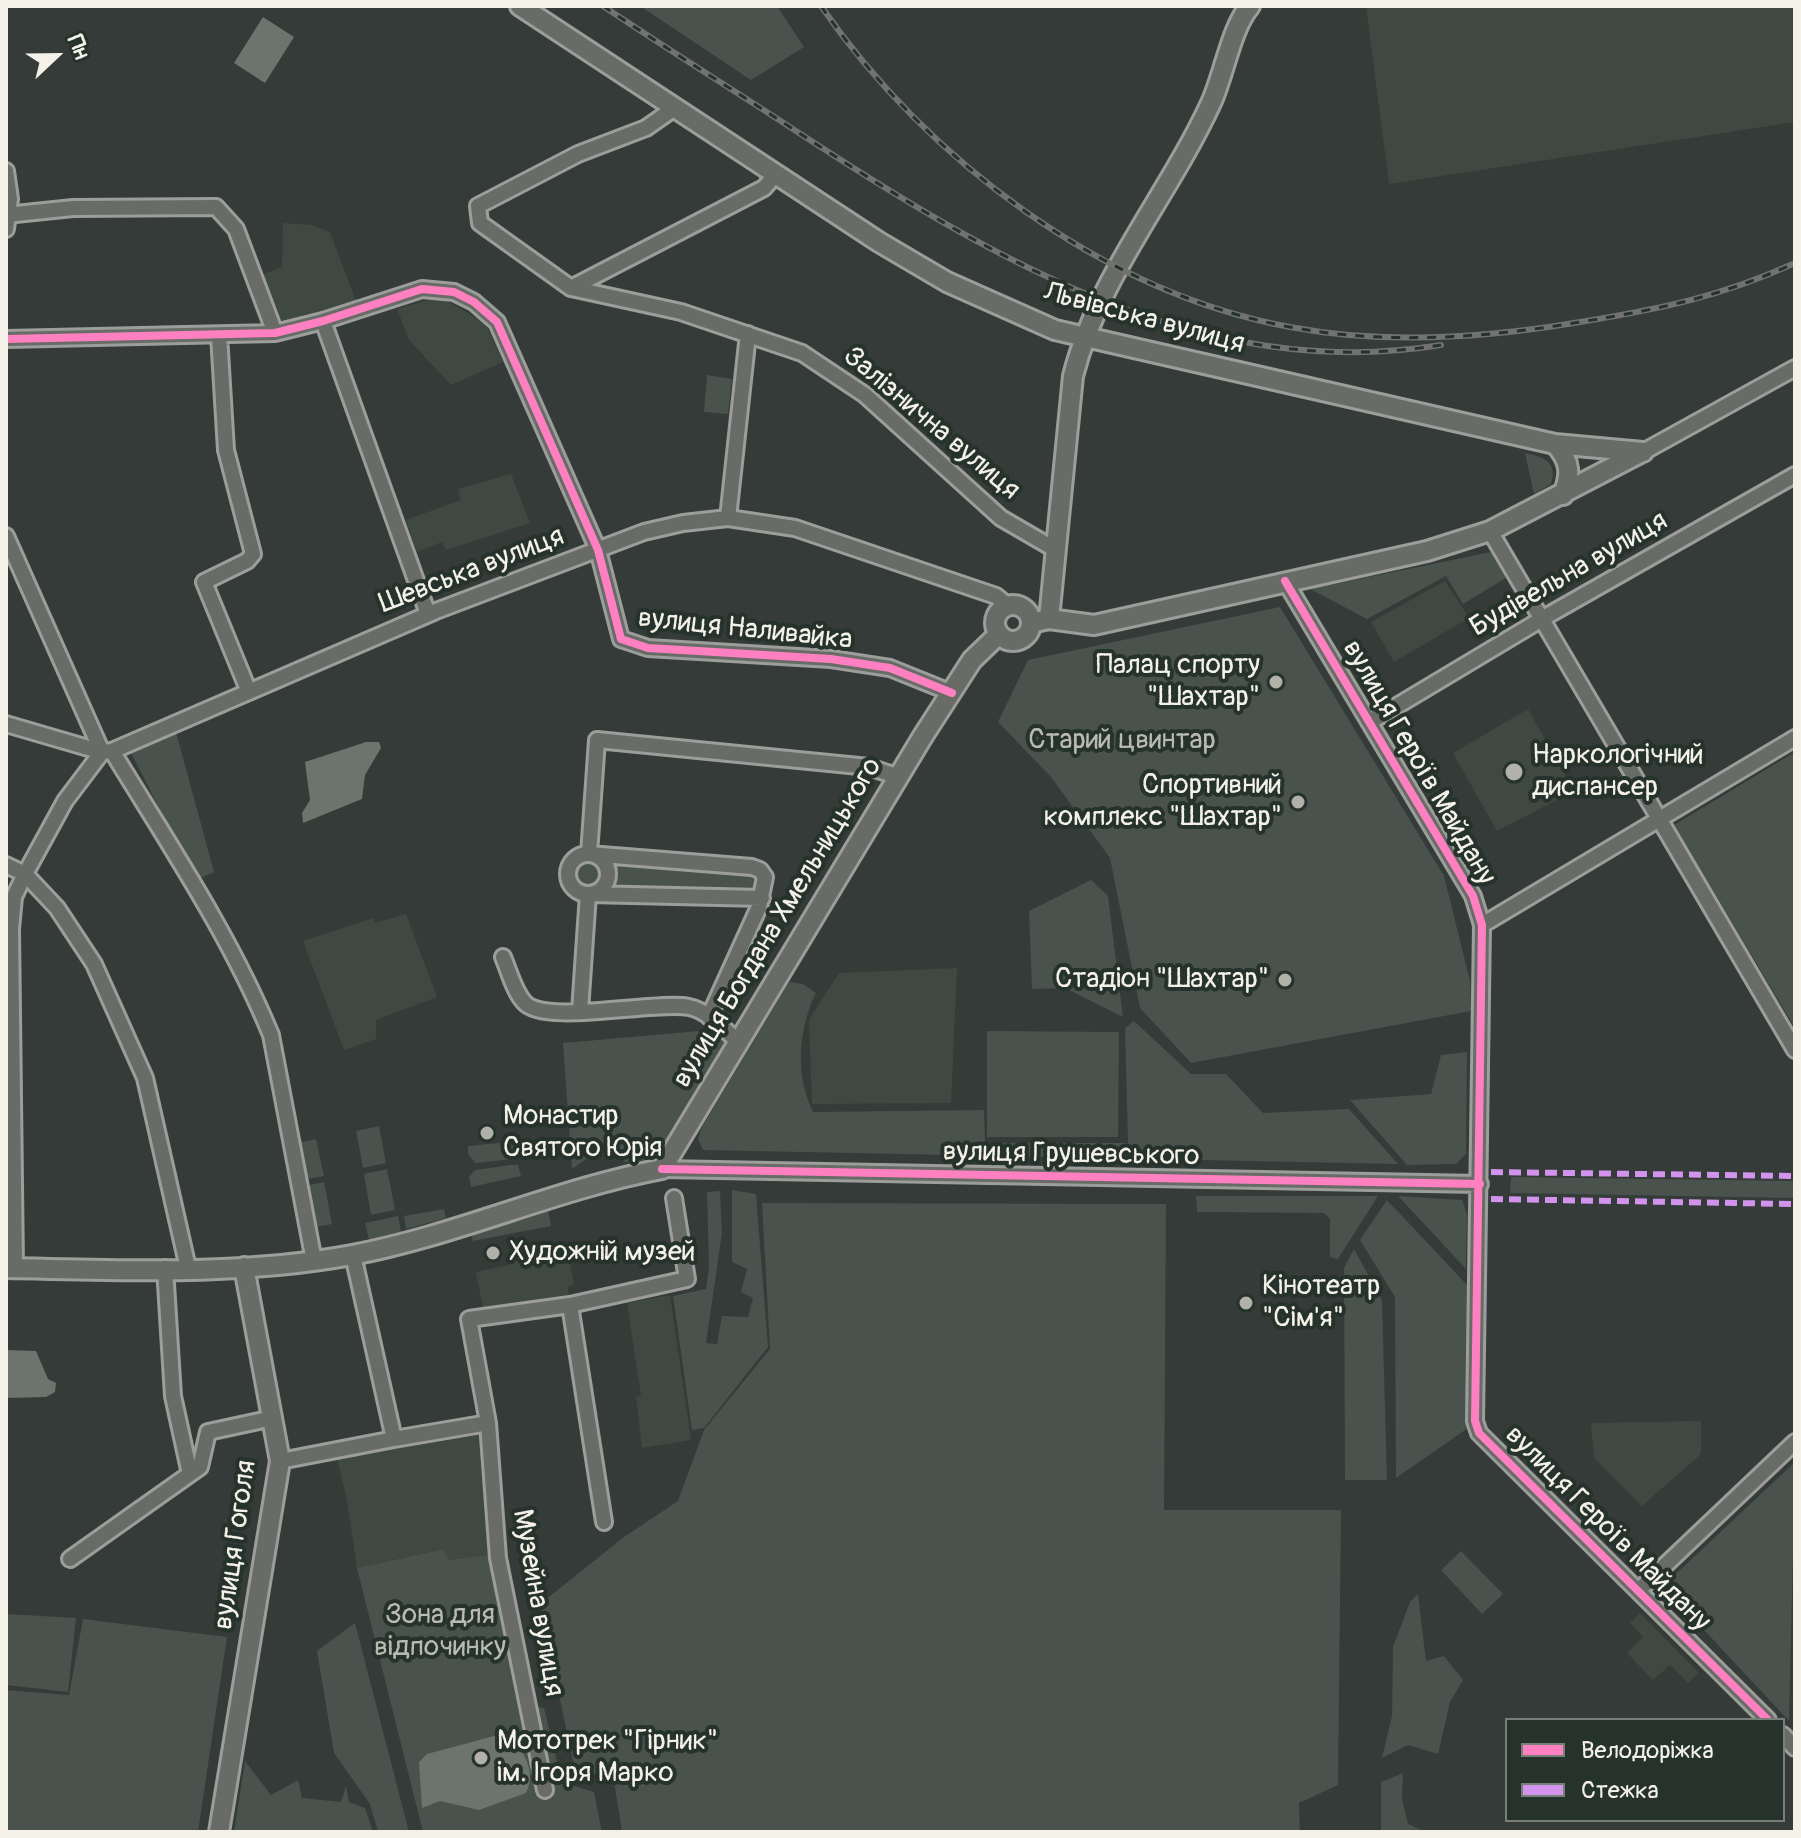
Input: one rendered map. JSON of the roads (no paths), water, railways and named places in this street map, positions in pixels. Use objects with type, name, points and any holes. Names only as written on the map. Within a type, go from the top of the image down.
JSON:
[{"type":"main road","name":"Львівська вулиця","points":[[520,6],[947,282],[1055,330],[1555,444],[1643,452]]},
{"type":"main road","points":[[1250,6],[1212,102],[1112,277],[1083,338],[1073,376],[1056,550],[1040,621],[1019,640],[1008,640],[999,634],[996,618],[1008,606],[1024,609],[1040,621],[1094,625],[1427,551],[1490,531],[1643,452]]},
{"type":"main road","points":[[1555,444],[1565,455],[1569,467],[1563,495]]},
{"type":"main road","name":"вулиця Богдана Хмельницького","points":[[662,1169],[972,660],[999,634]]},
{"type":"main road","points":[[10,1268],[244,1267],[314,1261],[407,1243],[531,1202],[662,1169]]},
{"type":"main road","name":"вулиця Гоголя","points":[[219,1832],[280,1461],[244,1267]]},
{"type":"street","name":"Залізнична вулиця","points":[[676,107],[646,128],[578,154],[478,206],[480,223],[571,288],[681,312],[802,353],[865,395],[1001,518],[1056,550]]},
{"type":"street","points":[[6,171],[7,220],[73,208],[216,207],[236,229],[275,333]]},
{"type":"street","points":[[571,288],[764,188],[776,174]]},
{"type":"street","points":[[6,339],[275,333],[422,289],[454,292],[474,302],[497,322],[598,550]]},
{"type":"street","points":[[323,321],[428,614]]},
{"type":"street","points":[[728,518],[748,334]]},
{"type":"street","points":[[219,335],[226,450],[253,554],[247,561],[204,582],[249,692]]},
{"type":"street","points":[[1643,452],[1795,368]]},
{"type":"street","name":"Будівельна вулиця","points":[[1370,722],[1795,475]]},
{"type":"street","name":"Шевська вулиця","points":[[107,751],[428,614],[644,532],[683,523],[728,518],[795,528],[996,596],[1008,606]]},
{"type":"street","points":[[1490,531],[1795,1050]]},
{"type":"street","points":[[6,536],[107,751],[196,891],[258,1002],[271,1035],[314,1261]]},
{"type":"street","name":"вулиця Наливайка","points":[[598,550],[621,639],[633,644],[846,661],[890,668],[952,693]]},
{"type":"street","name":"вулиця Героїв Майдану","points":[[1285,581],[1473,896],[1482,925],[1475,1405],[1479,1433],[1766,1718]]},
{"type":"street","points":[[6,724],[107,751]]},
{"type":"street","points":[[1482,925],[1795,738]]},
{"type":"street","points":[[589,854],[597,740],[869,767],[899,777]]},
{"type":"street","points":[[10,1268],[10,985],[14,897],[65,801],[107,751]]},
{"type":"street","points":[[588,894],[602,889],[608,875],[603,861],[589,854]]},
{"type":"street","points":[[709,1017],[762,898],[765,877],[752,867],[589,854],[576,858],[569,876],[573,886],[588,894],[762,898]]},
{"type":"street","points":[[6,865],[25,874],[57,908],[94,964],[145,1078],[188,1268]]},
{"type":"street","points":[[580,1011],[588,894]]},
{"type":"street","points":[[503,957],[523,1002],[532,1009],[580,1011],[689,1007],[709,1017],[740,1043]]},
{"type":"street","name":"вулиця Грушевського","points":[[662,1169],[1480,1184]]},
{"type":"street","name":"Музейна вулиця","points":[[545,1790],[498,1558],[488,1423],[469,1319],[570,1305],[687,1279],[674,1198]]},
{"type":"street","points":[[353,1255],[394,1439]]},
{"type":"street","points":[[165,1268],[173,1396],[190,1474]]},
{"type":"street","points":[[570,1305],[604,1522]]},
{"type":"street","points":[[70,1559],[200,1467],[208,1432],[273,1418]]},
{"type":"street","points":[[280,1461],[488,1423]]},
{"type":"street","points":[[1639,1590],[1795,1442]]},
{"type":"railway","points":[[603,6],[944,223],[1022,264],[1101,300],[1182,328],[1266,346],[1352,352],[1441,345]]},
{"type":"railway","points":[[821,6],[864,63],[913,116],[967,166],[1026,212],[1088,251],[1153,284],[1221,310],[1326,333],[1399,338],[1472,335],[1544,328],[1663,307],[1741,285],[1795,263]]},
{"type":"place","name":"Палац спорту \"Шахтар\"","points":[[1276,682]]},
{"type":"place","name":"Наркологічний диспансер","points":[[1514,772]]},
{"type":"place","name":"Спортивний комплекс \"Шахтар\"","points":[[1298,802]]},
{"type":"place","name":"Стадіон \"Шахтар\"","points":[[1285,980]]},
{"type":"place","name":"Монастир Святого Юрія","points":[[487,1133]]},
{"type":"place","name":"Художній музей","points":[[493,1253]]},
{"type":"place","name":"Кінотеатр \"Сім'я\"","points":[[1246,1303]]},
{"type":"place","name":"Мототрек \"Гірник\" ім. Ігоря Марко","points":[[481,1758]]},
{"type":"park label","name":"Старий цвинтар","points":[[1122,741]]},
{"type":"park label","name":"Зона для відпочинку","points":[[440,1632]]}]
